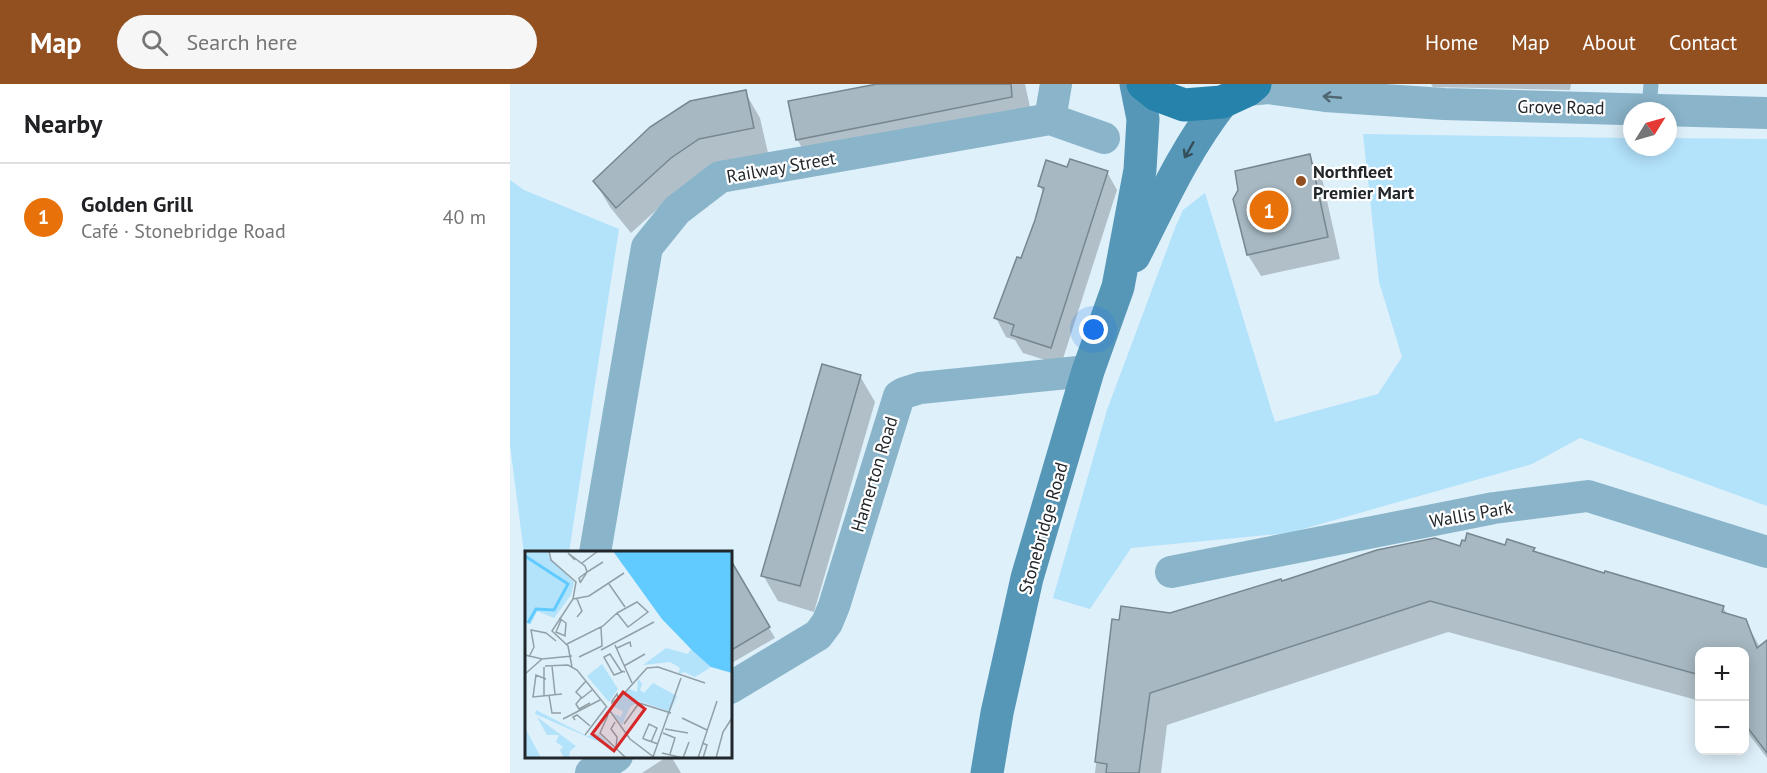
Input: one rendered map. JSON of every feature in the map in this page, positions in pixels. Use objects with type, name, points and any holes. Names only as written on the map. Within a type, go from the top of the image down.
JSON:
[{"type":"main road","name":"Stonebridge Road","points":[[1118,287],[1140,170],[1143,119],[1136,84]]},
{"type":"main road","points":[[1143,84],[1157,95],[1184,105],[1242,92]]},
{"type":"main road","name":"Stonebridge Road","points":[[987,773],[996,713],[1027,578],[1088,371],[1118,287],[1185,156],[1205,124],[1242,92]]},
{"type":"street","points":[[1050,119],[1056,84]]},
{"type":"street","name":"Grove Road","points":[[1362,84],[1390,101]]},
{"type":"street","name":"Grove Road","points":[[1242,92],[1268,88],[1325,96],[1444,105],[1650,96],[1767,113]]},
{"type":"street","name":"Railway Street","points":[[595,551],[646,247],[677,210],[720,177],[1050,119],[1104,138]]},
{"type":"street","name":"Hamerton Road","points":[[732,687],[812,639],[824,628],[834,606],[899,396],[920,388],[1088,371]]},
{"type":"street","name":"Wallis Park","points":[[1170,572],[1494,508],[1588,496],[1767,552]]},
{"type":"shaded area","points":[[1363,134],[1623,138],[1623,156],[1677,156],[1677,138],[1767,139],[1767,506],[1580,438],[1532,464],[1289,533],[1131,548],[1090,609],[1053,598],[1107,410],[1183,210],[1205,193],[1275,422],[1378,394],[1402,357],[1379,282]]},
{"type":"shaded area","points":[[510,180],[524,190],[619,229],[569,551],[525,551],[525,561],[510,445]]},
{"type":"building","points":[[877,84],[1011,84],[1012,97],[796,140],[788,101]]},
{"type":"building","points":[[746,90],[754,128],[699,139],[671,158],[616,208],[593,181],[650,127],[690,101]]},
{"type":"building","points":[[1310,154],[1328,237],[1247,255],[1233,199],[1238,190],[1235,171]]},
{"type":"building","points":[[1070,159],[1108,171],[1051,348],[1011,335],[1014,325],[994,318],[1017,257],[1021,258],[1035,220],[1044,188],[1038,186],[1046,160],[1067,167]]},
{"type":"building","points":[[822,364],[861,375],[800,586],[761,576]]},
{"type":"building","points":[[1467,533],[1505,545],[1507,539],[1535,548],[1533,551],[1604,573],[1605,571],[1724,606],[1722,612],[1746,619],[1757,648],[1767,640],[1767,753],[1749,730],[1749,647],[1695,647],[1695,674],[1430,601],[1150,693],[1139,773],[1106,773],[1107,764],[1095,762],[1112,619],[1119,620],[1121,606],[1170,613],[1281,579],[1282,581],[1377,550],[1435,538],[1460,546],[1462,540],[1465,541]]},
{"type":"building","points":[[732,562],[770,627],[732,650]]},
{"type":"place","name":"Northfleet Premier Mart","points":[[1301,181]]},
{"type":"place","name":"Golden Grill","points":[[1269,210]]}]
